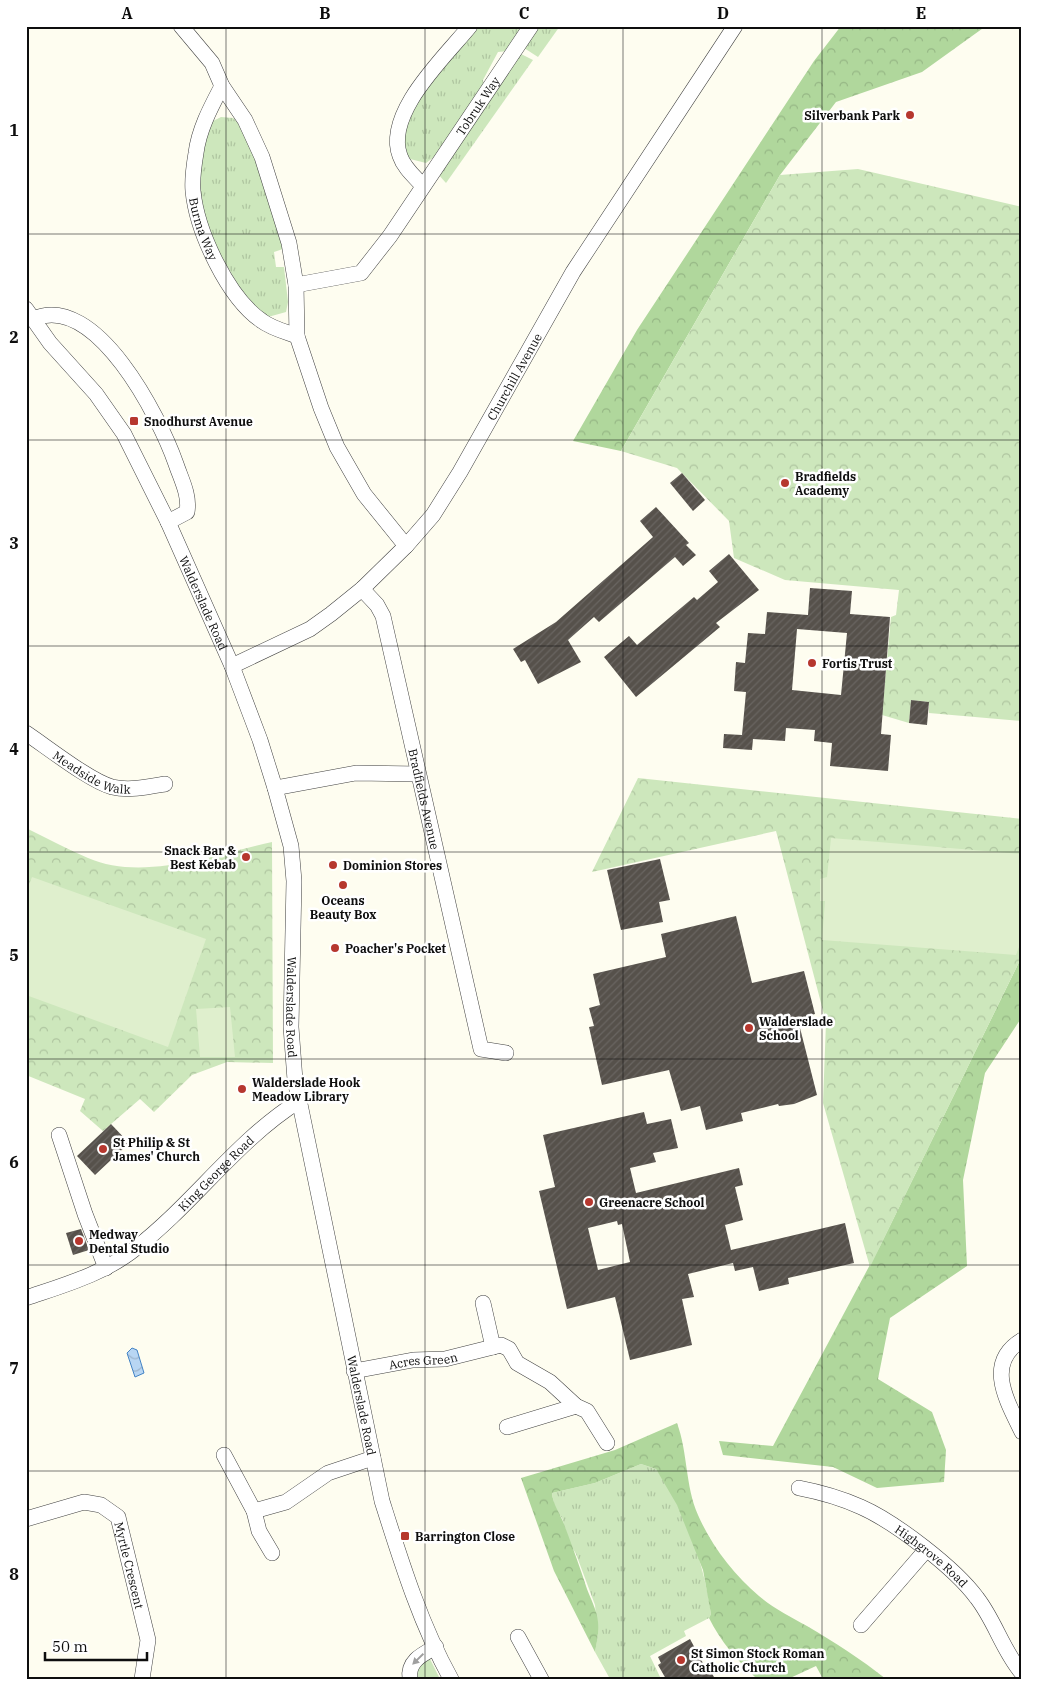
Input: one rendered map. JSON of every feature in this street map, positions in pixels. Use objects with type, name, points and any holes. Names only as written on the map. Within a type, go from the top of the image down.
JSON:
[{"type":"street","points":[[181,26],[206,54],[222,86],[245,120],[262,157],[290,243],[296,285],[297,336],[312,383],[337,447],[364,494],[406,546]]},
{"type":"street","points":[[423,186],[407,168],[400,156],[396,137],[399,123],[406,106],[470,26]]},
{"type":"street","name":"Tobruk Way","points":[[296,285],[360,273],[390,236],[531,26]]},
{"type":"street","name":"Churchill Avenue","points":[[232,666],[310,628],[362,589],[406,546],[442,502],[574,272],[735,26]]},
{"type":"street","name":"Burma Way","points":[[222,86],[206,116],[196,152],[193,191],[202,227],[218,266],[238,299],[262,322],[297,336]]},
{"type":"street","name":"Walderslade Road","points":[[30,314],[50,343],[115,419],[168,522],[232,666],[258,733],[275,788],[291,846],[294,880],[291,1027],[299,1101],[382,1501],[398,1553],[451,1679]]},
{"type":"street","name":"Walderslade Road","points":[[30,314],[58,315],[75,321],[103,343],[138,386],[165,436],[186,492],[187,512],[168,522]]},
{"type":"street","name":"Bradfields Avenue","points":[[362,589],[377,605],[382,616],[410,728],[418,774],[481,1049],[506,1053]]},
{"type":"street","name":"Meadside Walk","points":[[26,734],[92,777],[111,786],[137,788],[165,784]]},
{"type":"street","points":[[275,788],[356,773],[418,774]]},
{"type":"street","name":"King George Road","points":[[26,1298],[106,1268],[137,1248],[272,1118],[299,1101]]},
{"type":"street","points":[[59,1135],[85,1214],[106,1268]]},
{"type":"street","points":[[483,1303],[493,1347],[501,1345],[509,1349],[517,1362],[550,1382],[576,1406],[587,1411],[607,1443]]},
{"type":"street","points":[[1022,1340],[1004,1356],[1001,1366],[1007,1399],[1022,1432]]},
{"type":"street","name":"Acres Green","points":[[354,1372],[413,1360],[444,1359],[493,1347]]},
{"type":"street","points":[[507,1427],[576,1406]]},
{"type":"street","points":[[224,1455],[254,1511],[259,1531],[272,1553]]},
{"type":"street","points":[[254,1511],[286,1502],[328,1473],[373,1458]]},
{"type":"street","name":"Highgrove Road","points":[[799,1488],[814,1491],[862,1508],[926,1550],[965,1583],[978,1598],[1012,1661],[1022,1673]]},
{"type":"street","name":"Myrtle Crescent","points":[[26,1519],[84,1502],[101,1505],[118,1517],[148,1640],[142,1679]]},
{"type":"street","points":[[861,1625],[926,1550]]},
{"type":"street","points":[[518,1637],[541,1679]]},
{"type":"street","points":[[410,1679],[412,1664],[418,1656],[436,1647]]},
{"type":"green space","points":[[477,26],[521,26],[521,34],[508,51],[498,52],[483,80],[484,86],[438,154],[426,163],[410,159],[403,148],[407,114]]},
{"type":"green space","points":[[539,26],[560,26],[538,57],[524,48]]},
{"type":"green space","points":[[841,26],[986,26],[922,72],[836,102],[780,175],[621,451],[573,441],[637,330],[814,61]]},
{"type":"green space","points":[[519,53],[533,60],[446,183],[437,173]]},
{"type":"green space","points":[[221,117],[233,118],[241,125],[271,198],[283,249],[274,252],[276,267],[284,267],[288,302],[286,312],[268,317],[250,305],[217,249],[206,222],[200,192],[200,153],[209,123]]},
{"type":"green space","points":[[858,169],[1022,207],[1022,721],[929,713],[929,702],[911,700],[909,723],[882,715],[891,617],[896,615],[899,590],[785,580],[734,558],[729,521],[677,468],[621,451],[780,175]]},
{"type":"green space","points":[[638,778],[1022,819],[1022,956],[870,1267],[823,1103],[826,1022],[776,831],[592,872]]},
{"type":"green space","points":[[26,828],[88,858],[109,865],[132,867],[180,864],[272,842],[273,1063],[227,1062],[192,1075],[154,1112],[140,1099],[103,1131],[80,1111],[85,1099],[26,1075]]},
{"type":"green space","points":[[831,838],[1022,854],[1022,939],[1016,955],[822,940],[825,901],[820,901],[820,879],[827,877]]},
{"type":"green space","points":[[32,877],[206,939],[168,1047],[26,995],[26,892]]},
{"type":"green space","points":[[1022,956],[1022,1017],[985,1073],[963,1180],[967,1266],[890,1318],[878,1379],[932,1412],[946,1450],[944,1482],[877,1488],[833,1467],[723,1455],[719,1441],[773,1446],[880,1246]]},
{"type":"green space","points":[[230,1007],[235,1057],[200,1057],[196,1009]]},
{"type":"green space","points":[[677,1423],[681,1434],[691,1492],[698,1515],[709,1537],[732,1569],[750,1588],[770,1604],[837,1645],[886,1679],[823,1679],[816,1666],[788,1679],[755,1677],[729,1650],[709,1618],[711,1614],[703,1570],[677,1505],[656,1469],[641,1464],[595,1483],[552,1493],[596,1613],[598,1630],[595,1652],[554,1571],[521,1478],[615,1450]]},
{"type":"green space","points":[[641,1464],[656,1469],[667,1485],[685,1520],[704,1576],[711,1614],[709,1618],[684,1631],[686,1636],[650,1656],[661,1679],[610,1679],[595,1652],[598,1635],[595,1605],[576,1554],[570,1544],[562,1518],[555,1509],[552,1493],[595,1483]]},
{"type":"green space","points":[[428,1655],[440,1679],[415,1679],[417,1660]]},
{"type":"water","points":[[132,1348],[137,1350],[144,1373],[135,1377],[127,1353]]},
{"type":"building","points":[[682,473],[705,500],[693,511],[670,483]]},
{"type":"building","points":[[656,507],[689,543],[686,545],[696,555],[683,566],[675,557],[599,622],[594,617],[568,640],[581,662],[538,684],[525,660],[521,662],[513,649],[556,622],[653,537],[640,521]]},
{"type":"building","points":[[729,554],[759,590],[716,623],[720,627],[636,697],[604,657],[629,636],[637,645],[694,597],[697,600],[718,582],[709,571]]},
{"type":"building","points":[[810,588],[852,591],[850,614],[890,617],[881,734],[891,735],[888,771],[830,766],[832,743],[814,741],[815,730],[786,728],[785,741],[753,739],[752,750],[723,748],[724,734],[742,735],[746,692],[734,691],[736,662],[745,663],[748,633],[765,634],[767,612],[808,615]],"holes":[[[797,629],[847,633],[841,695],[792,690]]]},
{"type":"building","points":[[911,700],[929,702],[927,725],[909,723]]},
{"type":"building","points":[[660,859],[670,900],[659,902],[663,922],[621,930],[607,870]]},
{"type":"building","points":[[736,916],[752,983],[804,971],[815,1014],[811,1015],[813,1021],[799,1024],[817,1095],[794,1104],[779,1106],[778,1104],[741,1113],[743,1121],[706,1130],[700,1106],[681,1111],[669,1070],[602,1085],[589,1027],[594,1026],[589,1008],[600,1005],[593,974],[666,957],[661,934]]},
{"type":"building","points":[[644,1112],[647,1124],[671,1119],[678,1148],[653,1153],[656,1162],[630,1168],[636,1193],[739,1168],[743,1185],[735,1187],[743,1220],[725,1225],[731,1250],[845,1223],[854,1263],[788,1278],[789,1284],[759,1291],[753,1267],[735,1271],[733,1263],[688,1274],[694,1297],[682,1299],[692,1345],[630,1360],[615,1297],[567,1309],[539,1191],[555,1187],[543,1135]],"holes":[[[617,1221],[618,1225],[622,1224],[630,1262],[598,1270],[588,1228]]]},
{"type":"building","name":"St Philip & St James' Church","points":[[111,1124],[129,1143],[95,1175],[77,1156]]},
{"type":"building","name":"Medway Dental Studio","points":[[81,1229],[89,1250],[73,1255],[66,1233]]},
{"type":"building","name":"St Simon Stock Roman Catholic Church","points":[[690,1639],[704,1665],[707,1664],[715,1679],[666,1679],[658,1665],[661,1663],[658,1657]]},
{"type":"place","name":"Silverbank Park","points":[[910,115]]},
{"type":"place","name":"Snodhurst Avenue","points":[[134,421]]},
{"type":"place","name":"Bradfields Academy","points":[[785,483]]},
{"type":"place","name":"Fortis Trust","points":[[812,663]]},
{"type":"place","name":"Snack Bar & Best Kebab","points":[[246,857]]},
{"type":"place","name":"Dominion Stores","points":[[333,865]]},
{"type":"place","name":"Oceans Beauty Box","points":[[343,885]]},
{"type":"place","name":"Poacher's Pocket","points":[[335,948]]},
{"type":"place","name":"Walderslade School","points":[[749,1028]]},
{"type":"place","name":"Walderslade Hook Meadow Library","points":[[242,1089]]},
{"type":"place","name":"St Philip & St James' Church","points":[[103,1149]]},
{"type":"place","name":"Greenacre School","points":[[589,1202]]},
{"type":"place","name":"Medway Dental Studio","points":[[79,1241]]},
{"type":"place","name":"Barrington Close","points":[[405,1536]]},
{"type":"place","name":"St Simon Stock Roman Catholic Church","points":[[681,1660]]}]
